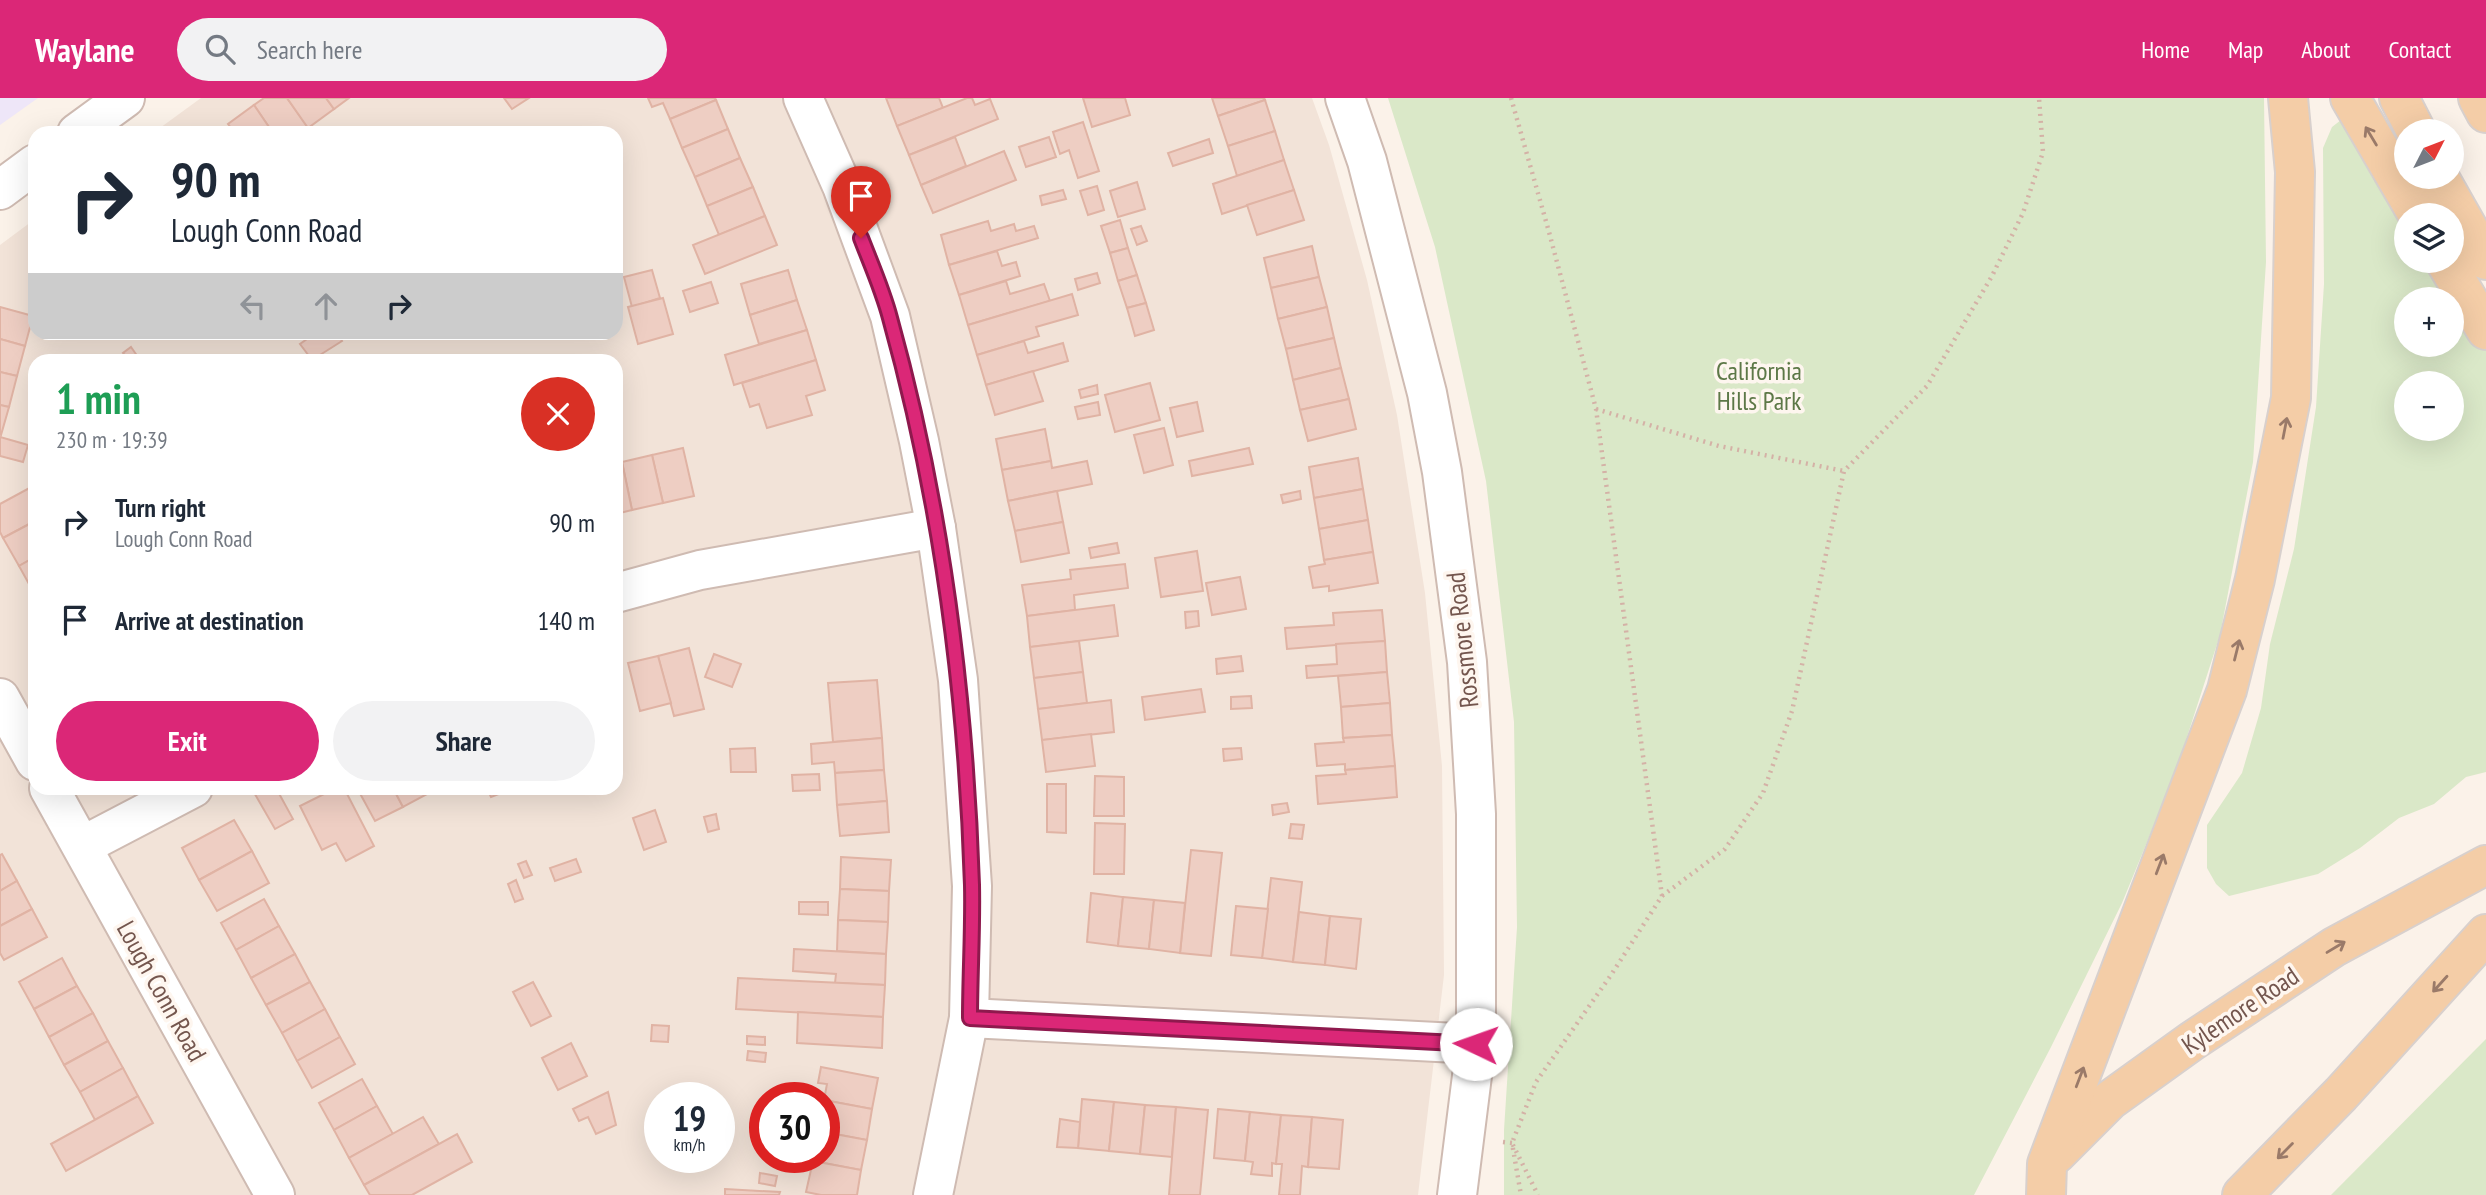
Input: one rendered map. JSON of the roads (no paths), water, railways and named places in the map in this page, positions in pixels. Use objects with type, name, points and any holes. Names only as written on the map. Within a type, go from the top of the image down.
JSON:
[{"type":"main road","points":[[2046,1179],[2227,690],[2255,579],[2291,398],[2295,172],[2288,98]]},
{"type":"main road","points":[[2350,98],[2411,203]]},
{"type":"main road","points":[[2399,98],[2410,119]]},
{"type":"main road","points":[[2478,98],[2486,113]]},
{"type":"main road","points":[[2446,189],[2486,260]]},
{"type":"main road","points":[[2452,273],[2486,330]]},
{"type":"main road","name":"Kylemore Road","points":[[2026,1195],[2046,1179],[2110,1100],[2192,1041],[2334,947],[2486,865]]},
{"type":"main road","points":[[2242,1195],[2341,1094],[2486,933]]},
{"type":"street","points":[[87,126],[125,98]]},
{"type":"street","points":[[803,98],[842,186],[890,316],[936,528],[958,680],[972,886],[970,1018],[933,1195]]},
{"type":"street","name":"Rossmore Road","points":[[1345,98],[1367,161],[1427,393],[1444,485],[1467,662],[1476,814],[1476,1044],[1457,1195]]},
{"type":"street","points":[[0,190],[28,169]]},
{"type":"street","points":[[623,591],[700,570],[936,528]]},
{"type":"street","points":[[0,698],[28,748]]},
{"type":"street","name":"Lough Conn Road","points":[[53,795],[275,1195]]},
{"type":"street","points":[[82,846],[180,795]]},
{"type":"street","points":[[970,1018],[1476,1044]]},
{"type":"park label","name":"California Hills Park","points":[[1759,385]]}]
